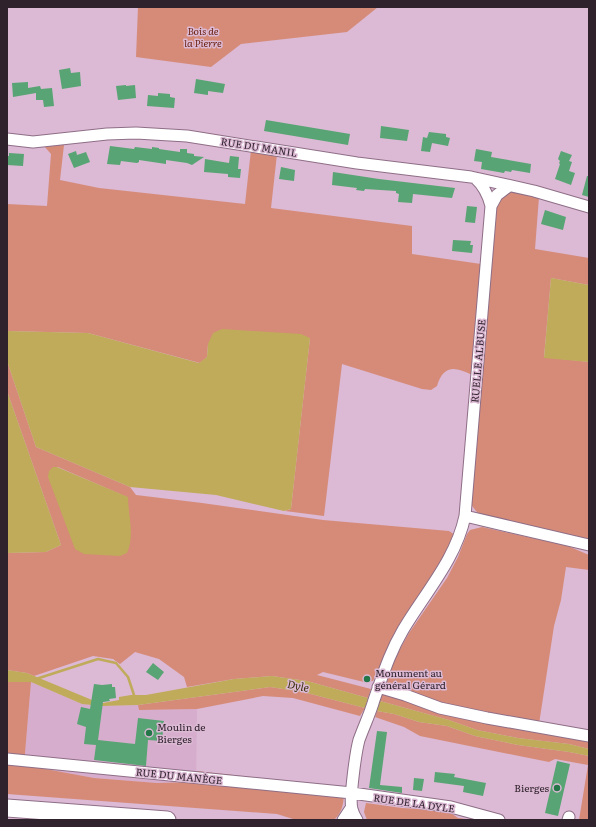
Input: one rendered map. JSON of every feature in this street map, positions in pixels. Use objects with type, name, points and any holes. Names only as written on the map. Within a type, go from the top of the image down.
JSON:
[{"type":"highway","points":[[7,808],[167,820]]},
{"type":"highway","points":[[7,816],[29,820]]},
{"type":"street","name":"RUE DU MANIL","points":[[7,139],[33,142],[107,134],[136,133],[187,136],[358,163],[475,178],[534,191],[589,207]]},
{"type":"street","name":"RUELLE AL'BUSE","points":[[351,808],[356,753],[359,740],[387,662],[397,642],[452,553],[462,530],[465,516],[491,206],[486,191],[480,182],[475,178]]},
{"type":"street","points":[[491,206],[497,195],[509,186]]},
{"type":"street","points":[[465,516],[589,545]]},
{"type":"street","points":[[378,687],[440,708],[589,736]]},
{"type":"street","name":"RUE DU MANÈGE","points":[[7,759],[352,793]]},
{"type":"street","name":"RUE DE LA DYLE","points":[[352,793],[451,807],[499,820]]},
{"type":"street","points":[[343,820],[351,808],[357,820]]},
{"type":"shaded area","points":[[31,682],[82,704],[111,706],[138,705],[139,710],[197,709],[196,782],[157,783],[94,778],[24,765]]},
{"type":"green space","name":"Bois de la Pierre","points":[[138,7],[378,7],[347,32],[241,44],[211,67],[136,57]]},
{"type":"green space","points":[[64,145],[60,180],[99,188],[245,204],[251,150],[277,154],[271,208],[412,226],[412,254],[481,264],[472,375],[460,370],[450,369],[443,374],[437,386],[431,390],[422,389],[342,364],[324,516],[285,511],[291,509],[310,338],[208,344],[207,357],[200,363],[88,333],[7,331],[7,204],[47,206],[51,154],[44,146]]},
{"type":"green space","points":[[514,191],[539,197],[535,249],[589,258],[589,285],[551,278],[544,357],[589,362],[589,540],[484,518],[470,503],[494,204],[505,193]]},
{"type":"green space","points":[[7,361],[36,447],[130,487],[136,495],[323,520],[449,531],[455,535],[449,552],[388,649],[373,681],[364,682],[323,672],[317,675],[371,689],[368,698],[307,681],[272,676],[234,679],[187,687],[184,677],[159,659],[135,652],[120,664],[113,659],[93,656],[34,676],[27,673],[7,670],[7,553],[46,552],[61,545],[7,391]],"holes":[[[53,467],[58,467],[127,497],[128,511]]]},
{"type":"green space","points":[[482,527],[568,546],[589,555],[589,570],[566,567],[561,600],[554,626],[539,724],[446,707],[386,685],[395,658],[409,633],[447,578],[458,557],[467,534],[470,530]]},
{"type":"green space","points":[[7,682],[31,682],[24,765],[94,778],[157,783],[195,782],[196,771],[345,789],[340,813],[334,820],[293,819],[277,814],[7,794]]},
{"type":"green space","points":[[270,687],[303,692],[365,708],[360,716],[293,698],[263,696],[197,709],[139,710],[138,705]]},
{"type":"green space","points":[[383,691],[589,739],[589,749],[569,744],[518,738],[477,730],[449,720],[380,701]]},
{"type":"green space","points":[[377,711],[394,714],[419,722],[447,726],[475,736],[518,745],[589,756],[589,820],[579,820],[588,765],[555,759],[549,762],[420,736],[404,727],[375,717]]},
{"type":"green space","points":[[366,803],[402,808],[448,811],[458,818],[474,820],[367,820],[364,812]]},
{"type":"water","points":[[551,278],[589,285],[589,362],[544,358]]},
{"type":"water","points":[[222,329],[301,334],[310,338],[291,509],[284,511],[216,495],[130,487],[36,447],[7,361],[7,331],[88,333],[199,363],[207,357],[208,344],[213,333]]},
{"type":"water","points":[[7,391],[61,545],[46,552],[7,553]]},
{"type":"water","points":[[53,467],[57,467],[128,497],[131,539],[127,553],[120,556],[84,554],[75,549],[48,477],[49,471]]},
{"type":"water","name":"Dyle","points":[[7,670],[27,673],[92,700],[103,703],[119,700],[119,697],[131,695],[146,695],[234,679],[272,676],[307,681],[368,698],[365,708],[303,692],[270,687],[138,705],[102,706],[82,704],[31,682],[7,682]]},
{"type":"water","points":[[380,701],[449,720],[477,730],[518,738],[569,744],[589,749],[589,756],[518,745],[475,736],[447,726],[419,722],[394,714],[377,711]]},
{"type":"building","points":[[70,68],[71,73],[80,72],[81,86],[62,89],[59,70]]},
{"type":"building","points":[[196,79],[225,84],[223,93],[208,91],[208,95],[194,93]]},
{"type":"building","points":[[28,82],[28,88],[40,86],[41,89],[52,88],[54,106],[44,107],[43,100],[36,100],[36,93],[13,97],[12,83]]},
{"type":"building","points":[[135,85],[136,98],[118,100],[116,86]]},
{"type":"building","points":[[158,93],[170,94],[170,97],[175,98],[174,108],[147,106],[148,95],[158,96]]},
{"type":"building","points":[[266,120],[350,134],[348,145],[264,131]]},
{"type":"building","points":[[381,126],[409,130],[407,141],[380,138]]},
{"type":"building","points":[[429,132],[446,134],[446,137],[450,138],[448,146],[432,143],[430,152],[421,151],[423,137],[427,138]]},
{"type":"building","points":[[110,146],[134,149],[135,147],[152,149],[152,147],[180,152],[180,149],[187,149],[187,153],[194,154],[194,156],[204,157],[192,165],[166,160],[166,164],[139,160],[137,163],[121,161],[120,165],[107,164]]},
{"type":"building","points":[[476,149],[492,152],[491,157],[531,164],[530,173],[512,170],[511,172],[505,171],[504,173],[481,169],[482,162],[474,161]]},
{"type":"building","points":[[76,151],[77,155],[86,152],[90,162],[74,168],[68,154]]},
{"type":"building","points":[[561,151],[572,155],[569,161],[572,162],[569,171],[575,173],[571,185],[555,179],[560,164],[558,159]]},
{"type":"building","points":[[9,153],[24,154],[23,166],[7,165],[7,156],[9,156]]},
{"type":"building","points":[[230,156],[239,157],[238,169],[241,169],[240,178],[228,177],[228,174],[204,172],[205,159],[229,163]]},
{"type":"building","points":[[281,167],[295,170],[294,181],[279,179]]},
{"type":"building","points":[[333,172],[455,188],[452,198],[413,194],[412,203],[398,202],[399,194],[396,193],[396,191],[365,189],[364,191],[356,190],[357,188],[332,185]]},
{"type":"building","points":[[587,176],[589,176],[589,197],[582,195]]},
{"type":"building","points":[[467,206],[477,207],[475,223],[465,222]]},
{"type":"building","points":[[545,210],[566,217],[563,230],[541,224]]},
{"type":"building","points":[[453,240],[471,241],[470,245],[473,245],[472,253],[452,251]]},
{"type":"building","points":[[153,663],[164,672],[158,680],[146,672]]},
{"type":"building","name":"Moulin de Bierges","points":[[94,684],[112,684],[112,687],[115,687],[116,698],[103,702],[98,740],[135,744],[138,718],[164,721],[162,741],[148,740],[146,766],[94,760],[96,745],[84,744],[86,727],[77,724],[81,707],[90,709]]},
{"type":"building","points":[[377,731],[387,732],[380,785],[402,787],[402,793],[369,788]]},
{"type":"building","name":"Bierges","points":[[557,761],[570,764],[558,816],[545,813]]},
{"type":"building","points":[[435,772],[455,774],[454,777],[486,783],[483,796],[463,792],[464,786],[434,782]]},
{"type":"building","points":[[414,778],[424,779],[422,791],[413,790]]},
{"type":"waterway","points":[[36,679],[98,659],[116,663],[128,677],[135,698]]},
{"type":"place","name":"Monument au général Gérard","points":[[367,679]]},
{"type":"place","name":"Moulin de Bierges","points":[[149,733]]},
{"type":"place","name":"Bierges","points":[[557,788]]}]
